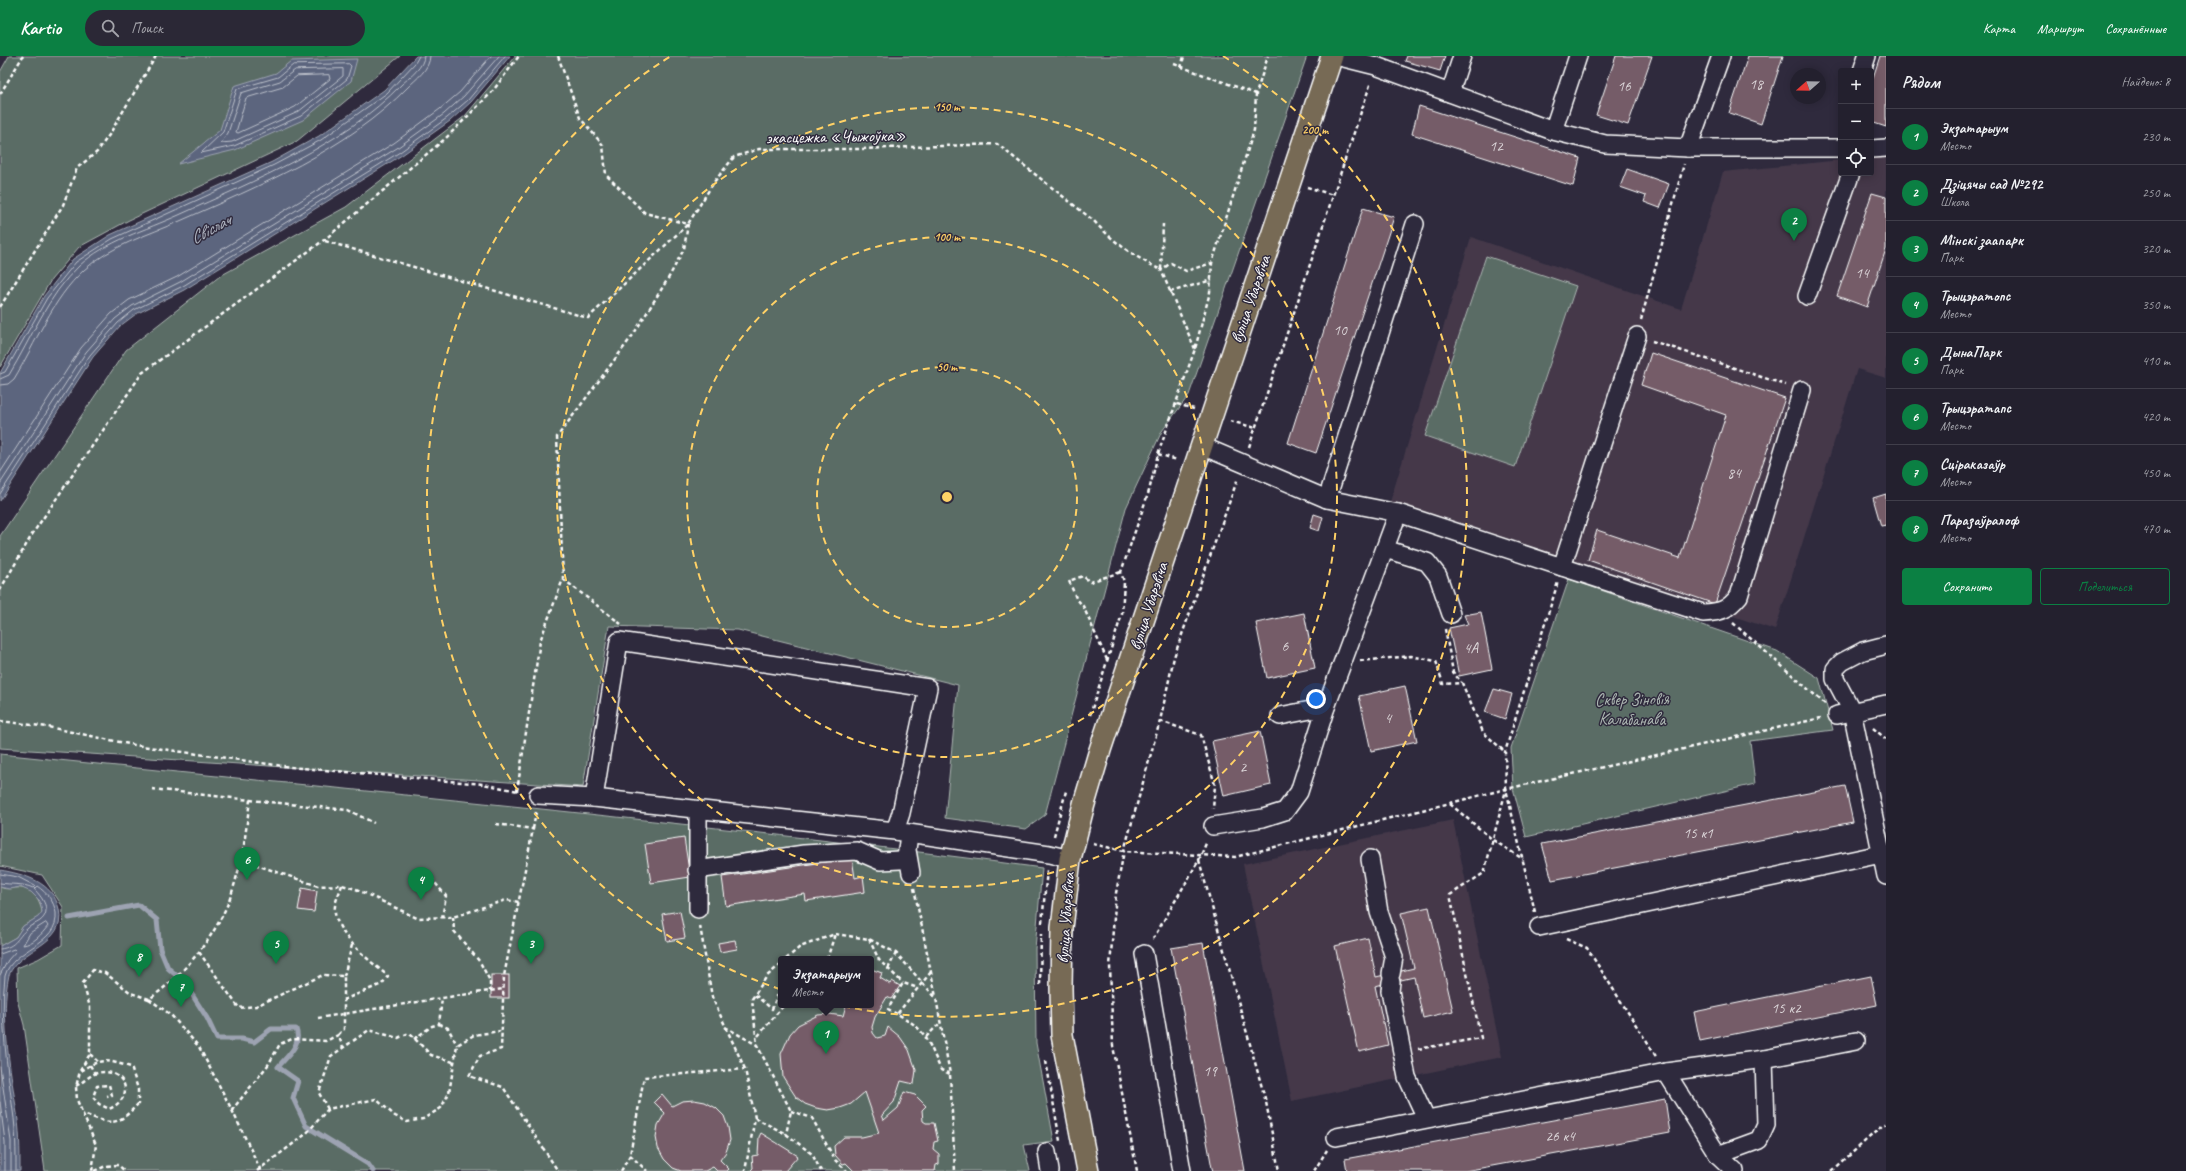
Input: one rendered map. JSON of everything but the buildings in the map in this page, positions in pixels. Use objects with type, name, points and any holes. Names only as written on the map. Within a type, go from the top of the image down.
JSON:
[{"type":"main road","name":"вуліца Убарэвіча","points":[[1088,1171],[1062,1035],[1060,988],[1062,928],[1070,859],[1100,750],[1332,56]]},
{"type":"street","points":[[1336,56],[1376,66],[1553,131],[1605,144],[1688,148],[1838,144]]},
{"type":"street","points":[[1450,93],[1462,56]]},
{"type":"street","points":[[1553,131],[1578,56]]},
{"type":"street","points":[[1688,148],[1721,56]]},
{"type":"street","points":[[1863,68],[1867,56]]},
{"type":"street","points":[[1874,149],[1886,148]]},
{"type":"street","points":[[1808,296],[1850,176]]},
{"type":"street","points":[[1327,499],[1415,224]]},
{"type":"street","points":[[1562,567],[1637,336]]},
{"type":"street","points":[[1202,446],[1243,465],[1327,499],[1398,513],[1703,614],[1720,612],[1731,605],[1739,596],[1802,390]]},
{"type":"street","points":[[1212,826],[1263,818],[1285,811],[1299,792],[1326,707],[1398,513]]},
{"type":"street","points":[[1385,549],[1427,562],[1438,576],[1451,614]]},
{"type":"street","points":[[594,798],[619,641],[928,688],[905,799],[902,832],[911,873]]},
{"type":"street","points":[[1886,645],[1856,655],[1842,662],[1835,670],[1835,679],[1886,876]]},
{"type":"street","points":[[1845,713],[1886,704]]},
{"type":"street","points":[[1280,716],[1326,707]]},
{"type":"street","points":[[538,795],[594,798],[902,832],[1049,854],[1070,859]]},
{"type":"street","points":[[698,810],[698,910]]},
{"type":"street","points":[[697,870],[812,853],[857,851],[880,861],[900,860]]},
{"type":"street","points":[[1539,927],[1881,854]]},
{"type":"street","points":[[1370,858],[1379,912],[1394,957],[1390,991],[1407,1077],[1426,1118]]},
{"type":"street","points":[[1144,954],[1182,1171]]},
{"type":"street","points":[[1336,1137],[1426,1118],[1666,1072],[1764,1059],[1856,1041]]},
{"type":"street","points":[[1718,1155],[1759,1140],[1766,1124],[1764,1059]]},
{"type":"street","points":[[1666,1072],[1718,1155],[1735,1171]]},
{"type":"street","points":[[1050,1171],[1053,1148]]},
{"type":"path","points":[[0,94],[23,56]]},
{"type":"path","points":[[0,307],[63,206],[77,168],[97,152],[109,135],[156,56]]},
{"type":"path","points":[[0,590],[33,533],[142,373],[324,240],[446,138],[492,92],[519,56]]},
{"type":"path","points":[[558,56],[580,118],[603,145],[606,175],[644,213],[688,224]]},
{"type":"path","points":[[1181,68],[1184,56]]},
{"type":"path","points":[[1089,719],[1122,614],[1124,582],[1121,572],[1149,491],[1158,454],[1177,404],[1195,349],[1212,280],[1212,263],[1254,130],[1256,94],[1268,56]]},
{"type":"path","points":[[1174,64],[1181,68],[1256,94]]},
{"type":"path","points":[[1136,1171],[1113,1046],[1110,1000],[1111,934],[1124,851],[1160,721],[1174,657],[1256,428],[1376,66]]},
{"type":"path","name":"экасцежка «Чыжоўка»","points":[[688,224],[714,182],[734,157],[759,149],[859,149],[997,144],[1094,221],[1107,235],[1127,251],[1161,270]]},
{"type":"path","points":[[1688,148],[1637,336],[1802,390]]},
{"type":"path","points":[[1314,189],[1333,195]]},
{"type":"path","points":[[324,240],[588,318],[688,224]]},
{"type":"path","points":[[517,791],[540,642],[563,579],[557,437],[633,335],[669,277],[684,249],[688,224]]},
{"type":"path","points":[[1163,224],[1161,270],[1195,349]]},
{"type":"path","points":[[1161,270],[1170,263],[1186,270],[1212,263]]},
{"type":"path","points":[[1170,292],[1212,280]]},
{"type":"path","points":[[1177,404],[1197,410]]},
{"type":"path","points":[[1223,419],[1256,428]]},
{"type":"path","points":[[1562,567],[1505,752],[1506,790],[1539,927],[1587,948],[1666,1072]]},
{"type":"path","points":[[1107,660],[1084,606],[1076,598],[1069,581],[1083,576],[1090,582],[1121,572]]},
{"type":"path","points":[[563,579],[625,627]]},
{"type":"path","points":[[1720,612],[1845,713]]},
{"type":"path","points":[[1451,614],[1443,619],[1453,672],[1462,683],[1483,732],[1505,752]]},
{"type":"path","points":[[1342,663],[1411,656],[1436,661],[1443,684],[1462,683]]},
{"type":"path","points":[[1091,844],[1124,851],[1235,856],[1506,790],[1845,713]]},
{"type":"path","points":[[0,721],[48,727],[134,745],[282,766],[483,784],[538,795]]},
{"type":"path","points":[[1144,954],[1202,855],[1212,826],[1215,785],[1200,735],[1160,721]]},
{"type":"path","points":[[1040,991],[1043,901],[1049,854],[1052,836],[1068,784]]},
{"type":"path","points":[[152,789],[348,810],[374,823]]},
{"type":"path","points":[[1402,1052],[1481,1038],[1450,895],[1484,874],[1506,790]]},
{"type":"path","points":[[149,999],[164,988],[199,952],[225,910],[242,860],[250,800]]},
{"type":"path","points":[[1449,804],[1493,840],[1523,860]]},
{"type":"path","points":[[496,824],[533,829],[503,989],[500,1031],[501,1049],[480,1056],[469,1076],[503,1087],[558,1171]]},
{"type":"path","points":[[242,860],[318,886],[342,885],[356,889],[417,918],[453,917],[506,900],[519,902]]},
{"type":"path","points":[[1199,860],[1266,1102],[1279,1171]]},
{"type":"path","points":[[911,873],[950,1074],[955,1171]]},
{"type":"path","points":[[431,878],[446,896],[442,918]]},
{"type":"path","points":[[342,885],[334,907],[339,923],[352,945],[388,976],[382,984],[343,1000]]},
{"type":"path","points":[[698,910],[712,997],[745,1069],[755,1118],[745,1171]]},
{"type":"path","points":[[453,917],[454,931],[480,962],[490,981],[490,992]]},
{"type":"path","points":[[790,956],[800,947],[835,934],[869,939],[896,954],[936,998]]},
{"type":"path","points":[[828,956],[835,934]]},
{"type":"path","points":[[869,939],[879,960],[903,983],[918,988]]},
{"type":"path","points":[[232,1110],[268,1065],[280,1044],[292,1039],[326,1041],[338,1035],[344,1029],[344,976],[352,945]]},
{"type":"path","points":[[199,952],[240,1008],[256,1006],[324,975],[344,976]]},
{"type":"path","points":[[888,969],[896,954]]},
{"type":"path","points":[[778,967],[768,976],[752,999],[758,1045],[791,1111],[786,1134]]},
{"type":"path","points":[[125,1171],[118,1165],[106,1166],[93,1171],[96,1145],[76,1100],[76,1087],[80,1071],[90,1054],[90,1007],[83,983],[93,970],[105,973],[131,992],[149,999],[171,1016],[199,1047],[232,1110],[260,1170]]},
{"type":"path","points":[[897,1014],[930,972]]},
{"type":"path","points":[[903,983],[888,1009],[914,1022],[926,1037],[941,1070],[950,1074]]},
{"type":"path","points":[[318,1018],[345,1015],[503,989]]},
{"type":"path","points":[[755,995],[772,1010],[777,996],[778,997]]},
{"type":"path","points":[[439,1024],[442,998]]},
{"type":"path","points":[[758,1036],[781,1008]]},
{"type":"path","points":[[926,1037],[941,1022]]},
{"type":"path","points":[[257,1171],[306,1134],[328,1109],[376,1099],[394,1116],[407,1122],[424,1119],[441,1108],[448,1093],[457,1045],[448,1028],[439,1024],[432,1026],[414,1039]]},
{"type":"path","points":[[725,1027],[758,1045]]},
{"type":"path","points":[[328,1109],[319,1093],[331,1056],[369,1030],[398,1038],[409,1033],[431,1055],[453,1062]]},
{"type":"path","points":[[457,1045],[474,1035],[500,1031]]},
{"type":"path","points":[[338,1035],[343,1047]]},
{"type":"path","points":[[1045,1053],[1053,1148]]},
{"type":"path","points":[[90,1054],[97,1061]]},
{"type":"path","points":[[80,1071],[97,1061],[109,1061],[131,1067],[138,1089],[138,1104],[123,1119],[108,1123],[83,1114]]},
{"type":"path","points":[[90,1065],[95,1074]]},
{"type":"path","points":[[621,1171],[630,1155],[644,1078],[745,1069]]},
{"type":"path","points":[[76,1087],[95,1074],[111,1073],[121,1078],[126,1090],[124,1098],[117,1106],[109,1109],[99,1104],[93,1097],[97,1086],[109,1085],[112,1095],[107,1096]]},
{"type":"path","points":[[791,1111],[812,1118],[834,1160],[847,1171]]},
{"type":"path","points":[[755,1118],[786,1134],[812,1154],[821,1171]]},
{"type":"path","points":[[1832,1171],[1883,1125],[1886,1125]]},
{"type":"path","points":[[1312,1171],[1336,1137]]},
{"type":"path","points":[[630,1155],[647,1171]]},
{"type":"shaded area","points":[[1874,158],[1886,158],[1886,378],[1857,369],[1775,630],[1390,502],[1471,237],[1681,309],[1723,172],[1838,160],[1838,176],[1874,176]]},
{"type":"shaded area","points":[[1453,820],[1502,1057],[1292,1101],[1243,864]]},
{"type":"green space","points":[[9,56],[400,56],[297,141],[129,220],[79,247],[51,280],[0,367],[0,72]]},
{"type":"green space","points":[[515,56],[1307,56],[1189,395],[1162,431],[1126,508],[1045,815],[1026,829],[945,818],[958,685],[738,630],[609,626],[583,787],[0,748],[0,536],[126,350],[220,276],[346,207],[465,116]]},
{"type":"green space","points":[[1486,256],[1576,286],[1515,467],[1425,436]]},
{"type":"green space","name":"Сквер Зіновія Калабанава","points":[[1569,579],[1777,651],[1819,678],[1833,730],[1750,741],[1755,784],[1526,837],[1513,788],[1511,748]]},
{"type":"green space","points":[[0,754],[391,793],[782,835],[1042,868],[1035,949],[1036,1043],[1054,1141],[1024,1145],[1030,1171],[45,1171],[24,1025],[18,1003],[17,968],[38,959],[62,945],[63,907],[42,875],[0,866]]},
{"type":"green space","points":[[0,887],[6,889],[21,888],[30,891],[36,896],[42,913],[39,917],[23,926],[16,937],[0,946]]},
{"type":"water","name":"Свіслач","points":[[416,56],[510,56],[471,102],[450,121],[402,155],[184,290],[136,314],[120,326],[93,357],[0,501],[0,373],[44,296],[73,259],[110,235],[272,162],[319,136],[384,90]]},
{"type":"water","points":[[357,59],[351,81],[303,120],[235,150],[178,164],[220,130],[234,86],[276,73],[291,61]]},
{"type":"water","points":[[0,870],[28,877],[44,886],[51,892],[56,900],[59,909],[60,921],[56,931],[49,939],[22,958],[14,966],[9,975],[6,990],[5,1007],[7,1041],[18,1123],[20,1171],[0,1171],[0,946],[16,937],[23,926],[38,917],[42,912],[40,901],[31,892],[20,887],[9,889],[0,887]]},
{"type":"waterway","points":[[69,918],[139,905],[157,920],[160,949],[168,968],[184,982],[207,1018],[217,1039],[242,1039],[254,1042],[271,1029],[296,1029],[296,1045],[278,1067],[298,1081],[293,1098],[306,1126],[368,1164],[373,1171]]},
{"type":"place","name":"Дзіцячы сад №292","points":[[1794,241]]},
{"type":"place","name":"Трыцэратапс","points":[[247,880]]},
{"type":"place","name":"Трыцэратопс","points":[[421,900]]},
{"type":"place","name":"ДынаПарк","points":[[276,964]]},
{"type":"place","name":"Мінскі заапарк","points":[[531,964]]},
{"type":"place","name":"Паразаўралоф","points":[[139,977]]},
{"type":"place","name":"Сціраказаўр","points":[[181,1007]]},
{"type":"place","name":"Экзатарыум","points":[[826,1054]]}]
